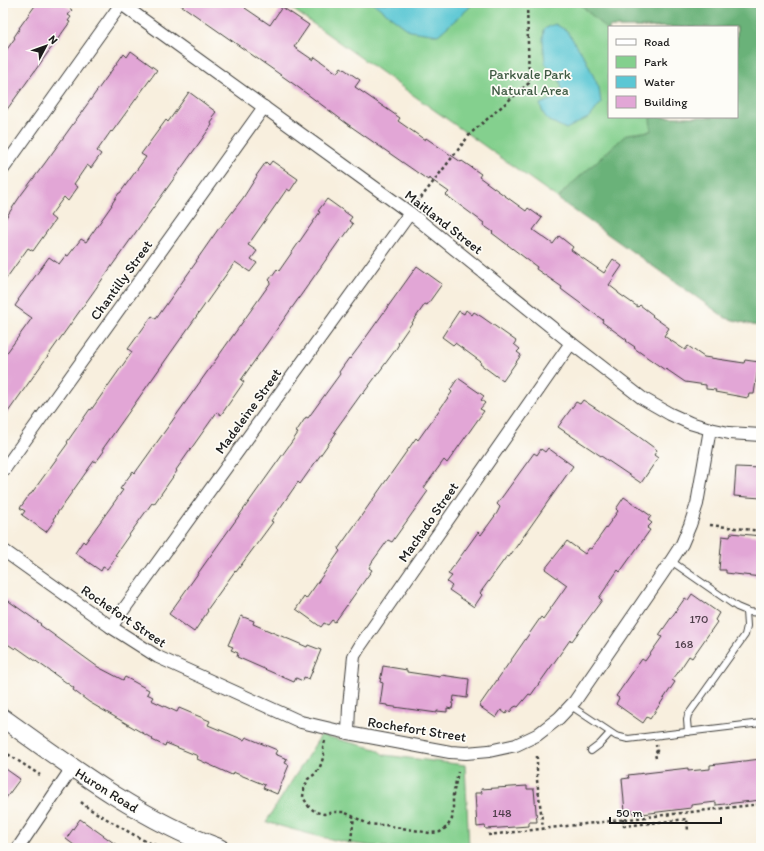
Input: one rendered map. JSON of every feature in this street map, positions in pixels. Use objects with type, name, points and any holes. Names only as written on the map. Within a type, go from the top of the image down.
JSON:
[{"type":"main road","name":"Huron Road","points":[[3,718],[72,768],[140,811],[198,840],[219,848]]},
{"type":"street","name":"Maitland Street","points":[[120,4],[410,213],[571,343],[642,398],[670,414],[690,423],[730,433],[761,435]]},
{"type":"street","points":[[3,169],[120,4]]},
{"type":"street","name":"Chantilly Street","points":[[3,472],[264,107]]},
{"type":"street","name":"Madeleine Street","points":[[112,627],[410,213]]},
{"type":"street","name":"Machado Street","points":[[348,733],[354,656],[571,343]]},
{"type":"street","name":"Rochefort Street","points":[[3,550],[112,627],[158,657],[300,722],[348,733],[450,752],[466,753],[489,751],[516,745],[537,735],[559,718],[576,701],[682,544],[697,504],[710,429]]},
{"type":"street","points":[[18,848],[72,768]]},
{"type":"lane","points":[[671,561],[737,607],[746,611],[761,614]]},
{"type":"lane","points":[[688,732],[688,715],[745,635],[747,626],[746,611]]},
{"type":"lane","points":[[571,706],[610,733],[628,739],[761,723]]},
{"type":"lane","points":[[591,751],[610,733]]},
{"type":"path","points":[[410,213],[472,132],[529,83],[527,3]]},
{"type":"path","points":[[710,525],[761,531]]},
{"type":"path","points":[[329,729],[323,748],[324,755],[320,767],[315,774],[308,779],[304,789],[303,797],[309,807],[316,812],[324,814],[344,812],[368,824],[386,824],[430,833],[440,832],[447,827],[452,819],[453,795],[458,772]]},
{"type":"path","points":[[656,744],[656,758]]},
{"type":"path","points":[[3,751],[40,775]]},
{"type":"path","points":[[537,756],[537,780],[543,828]]},
{"type":"path","points":[[81,802],[88,808],[141,839],[162,848]]},
{"type":"path","points":[[488,834],[761,804]]},
{"type":"path","points":[[350,847],[354,817]]},
{"type":"path","points":[[623,819],[624,826],[687,819],[688,831]]},
{"type":"green space","name":"Parkvale Park Natural Area","points":[[284,3],[761,3],[761,327],[726,318]]},
{"type":"green space","points":[[579,3],[761,3],[761,327],[726,318],[558,199],[565,190],[627,134],[651,131],[650,118],[738,118],[738,26],[608,26],[608,31]]},
{"type":"green space","points":[[321,735],[376,749],[384,755],[465,765],[469,848],[412,848],[356,844],[322,837],[266,822]]},
{"type":"water","points":[[373,3],[472,3],[469,8],[438,35],[410,31]]},
{"type":"water","points":[[555,24],[567,31],[585,58],[599,88],[601,103],[590,117],[566,129],[548,120],[543,113],[540,104],[563,95],[560,81],[545,63],[543,40],[544,29]]},
{"type":"building","points":[[37,3],[62,3],[72,10],[68,15],[71,17],[68,21],[70,22],[3,115],[3,55],[15,38],[14,37],[19,28]]},
{"type":"building","points":[[178,3],[249,3],[245,8],[270,25],[282,7],[309,25],[294,47],[313,60],[315,57],[337,73],[341,67],[360,80],[355,87],[400,118],[398,121],[425,140],[426,138],[481,174],[479,177],[526,211],[528,208],[542,218],[533,230],[553,244],[559,236],[573,247],[571,250],[604,273],[613,259],[622,266],[609,285],[638,307],[640,305],[669,328],[664,336],[685,350],[688,346],[704,357],[744,363],[745,360],[759,362],[754,394],[749,394],[748,398],[715,392],[716,390],[706,389],[706,385],[685,382],[666,369],[665,370],[634,348],[635,347],[626,341],[627,340],[602,322],[603,320],[561,289],[562,287],[536,269],[537,267],[492,233],[493,232],[483,225],[484,223],[446,195],[449,192],[429,178],[428,180],[346,123],[295,85]]},
{"type":"building","points":[[131,51],[157,70],[97,151],[101,154],[91,168],[87,165],[74,184],[78,187],[68,201],[64,197],[50,216],[55,220],[33,251],[28,248],[3,283],[3,222],[122,56],[124,54],[127,57]]},
{"type":"building","points":[[189,92],[216,112],[212,117],[214,119],[211,123],[212,125],[3,419],[3,358],[32,318],[15,306],[18,300],[49,257],[59,264],[66,255],[68,256],[81,239],[86,242],[119,193],[146,157],[141,154],[166,120],[168,122]]},
{"type":"building","points":[[272,161],[298,179],[290,191],[287,189],[248,245],[257,251],[251,259],[257,263],[250,272],[235,262],[102,450],[104,451],[96,462],[94,461],[53,519],[55,520],[46,532],[22,515],[25,511],[20,508],[132,352],[128,349],[152,316],[156,319],[219,228],[243,198],[266,162],[269,165]]},
{"type":"building","points":[[327,199],[352,217],[349,221],[353,224],[343,238],[342,237],[241,380],[244,382],[221,415],[217,412],[154,504],[152,503],[115,555],[117,556],[107,569],[103,567],[101,571],[75,553],[83,541],[85,543],[123,490],[120,489],[133,471],[135,473],[200,382],[271,282],[269,280],[277,269],[279,271],[320,212],[318,211]]},
{"type":"building","points":[[417,266],[442,284],[427,305],[425,304],[398,343],[399,344],[396,349],[334,432],[336,433],[300,484],[298,482],[271,521],[273,522],[236,572],[235,571],[207,610],[208,611],[194,632],[169,614],[298,433],[296,432],[306,417],[308,418],[340,374],[339,372],[349,358],[350,359],[359,347]]},
{"type":"building","points":[[466,310],[472,315],[474,312],[516,341],[514,344],[520,349],[517,352],[521,355],[503,381],[480,364],[481,362],[455,343],[453,345],[442,337],[459,311],[464,314]]},
{"type":"building","points":[[458,378],[484,396],[481,400],[485,403],[480,409],[484,411],[447,463],[444,460],[428,482],[424,488],[428,491],[392,542],[388,540],[372,562],[369,568],[372,570],[335,622],[332,620],[328,625],[324,623],[321,627],[296,609],[304,597],[306,599],[340,551],[338,549],[416,438],[418,440],[452,392],[450,390]]},
{"type":"building","points":[[583,400],[657,450],[654,455],[658,458],[641,483],[558,427],[576,402],[580,404]]},
{"type":"building","points":[[548,448],[573,466],[509,557],[507,556],[480,593],[482,595],[474,607],[449,590],[452,586],[447,582],[452,576],[448,574],[478,532],[481,535],[497,513],[500,507],[497,504],[534,453],[537,455],[541,449],[545,452]]},
{"type":"building","points":[[736,467],[761,468],[761,498],[734,496]]},
{"type":"building","points":[[624,497],[651,516],[648,520],[652,523],[647,528],[650,530],[620,572],[618,570],[599,598],[602,600],[572,641],[570,640],[531,695],[529,694],[518,707],[514,707],[506,714],[501,710],[496,718],[479,706],[541,617],[543,619],[567,585],[545,569],[567,541],[585,554],[589,548],[591,549],[618,511],[616,509]]},
{"type":"building","points":[[731,533],[761,536],[761,577],[726,573],[726,570],[719,570],[722,536],[730,537]]},
{"type":"building","points":[[692,594],[719,613],[715,620],[717,622],[692,658],[689,656],[672,680],[675,682],[650,719],[647,717],[643,723],[616,704],[619,698],[616,696],[642,659],[645,661],[662,637],[659,635],[685,598],[688,600]]},
{"type":"building","points":[[3,597],[98,667],[123,680],[125,677],[149,690],[147,694],[153,697],[151,700],[177,712],[179,708],[210,721],[208,725],[244,740],[246,737],[277,750],[275,754],[287,759],[285,763],[289,765],[277,794],[263,788],[265,785],[233,772],[232,775],[197,759],[198,756],[166,743],[165,746],[152,740],[153,739],[89,702],[73,690],[74,688],[16,647],[15,649],[3,641]]},
{"type":"building","points":[[241,616],[254,621],[253,624],[307,647],[308,645],[321,650],[309,679],[304,677],[303,681],[296,678],[294,682],[237,657],[238,653],[231,650],[233,647],[228,645]]},
{"type":"building","points":[[383,666],[407,670],[407,672],[440,677],[441,675],[469,679],[467,698],[454,696],[452,709],[447,708],[447,712],[437,711],[437,713],[380,704],[383,683],[380,682]]},
{"type":"building","points":[[761,759],[761,800],[716,805],[716,802],[691,805],[691,808],[634,815],[633,811],[625,812],[622,779],[629,778],[628,775],[688,768],[688,771],[710,769],[710,765]]},
{"type":"building","points":[[3,767],[20,779],[3,802]]},
{"type":"building","points":[[527,786],[527,789],[534,789],[537,822],[529,822],[529,826],[486,829],[485,826],[477,827],[475,793],[482,793],[481,789]]},
{"type":"building","points":[[80,819],[121,848],[78,848],[66,839]]}]
